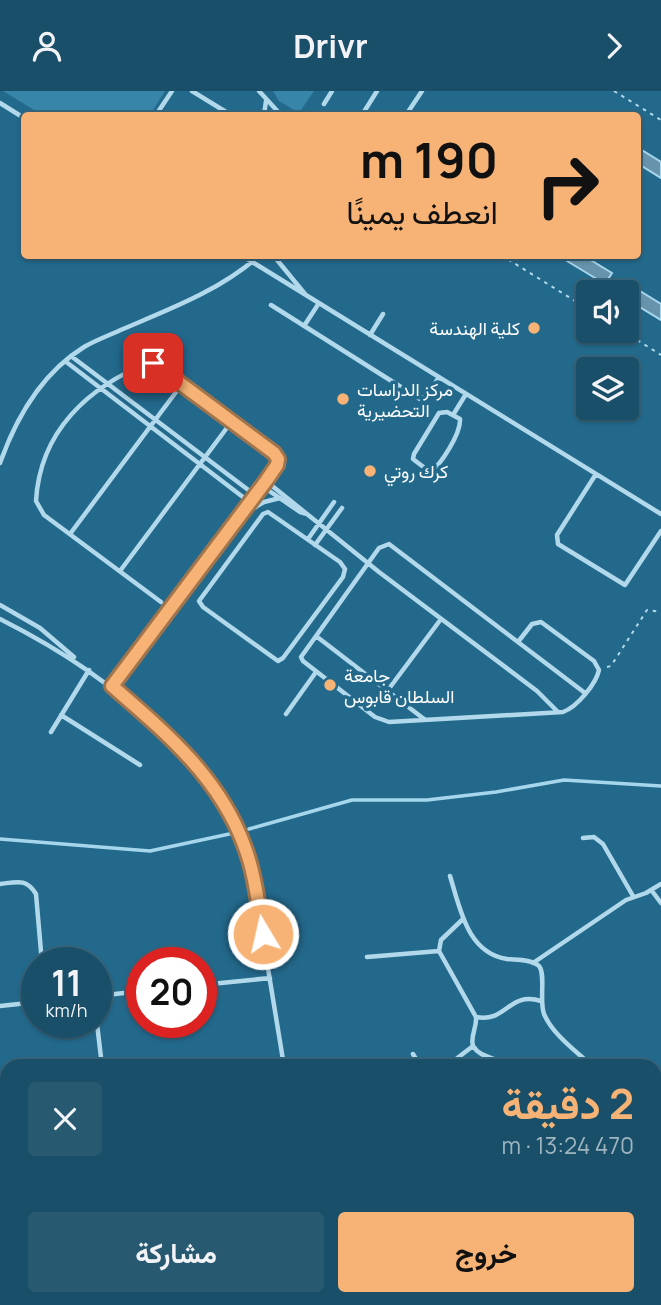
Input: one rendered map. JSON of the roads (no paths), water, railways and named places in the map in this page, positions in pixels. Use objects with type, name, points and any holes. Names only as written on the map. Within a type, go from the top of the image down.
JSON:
[{"type":"lane","points":[[158,112],[172,91]]},
{"type":"lane","points":[[192,91],[226,112]]},
{"type":"lane","points":[[259,91],[278,112]]},
{"type":"lane","points":[[324,104],[332,91]]},
{"type":"lane","points":[[364,112],[377,91]]},
{"type":"lane","points":[[409,112],[422,91]]},
{"type":"lane","points":[[264,112],[266,100]]},
{"type":"lane","points":[[0,103],[21,116]]},
{"type":"lane","points":[[247,259],[661,514]]},
{"type":"lane","points":[[0,463],[10,436],[30,401],[71,356],[85,346],[187,302],[256,259]]},
{"type":"lane","points":[[276,259],[306,295]]},
{"type":"lane","points":[[304,326],[319,303]]},
{"type":"lane","points":[[271,305],[420,399],[427,396],[439,377]]},
{"type":"lane","points":[[370,335],[383,314]]},
{"type":"lane","points":[[71,356],[255,495]]},
{"type":"lane","points":[[65,361],[256,507]]},
{"type":"lane","points":[[112,686],[277,465],[277,456],[155,363],[150,362],[107,383],[78,407],[47,449],[36,496],[38,507],[44,515],[161,602]]},
{"type":"lane","points":[[71,534],[182,384]]},
{"type":"lane","points":[[453,415],[466,394]]},
{"type":"lane","points":[[447,412],[453,415],[460,419],[460,429],[434,471],[430,472],[416,463],[414,454],[439,413],[447,412]]},
{"type":"lane","points":[[120,572],[232,421]]},
{"type":"lane","points":[[596,474],[557,535],[558,544],[625,585],[661,531]]},
{"type":"lane","points":[[264,483],[280,498],[307,514]]},
{"type":"lane","points":[[264,483],[537,691],[559,712]]},
{"type":"lane","points":[[240,516],[269,499],[280,498]]},
{"type":"lane","points":[[308,539],[334,502]]},
{"type":"lane","points":[[315,545],[342,508]]},
{"type":"lane","points":[[265,513],[273,514],[308,539],[343,565],[345,573],[280,660],[275,660],[200,603],[201,596],[265,513]]},
{"type":"lane","points":[[518,642],[532,624],[541,622],[594,661],[600,670],[599,674],[585,693],[572,708],[559,712],[389,722],[379,719],[303,661],[302,657],[381,545],[392,546],[518,642],[585,693]]},
{"type":"lane","points":[[0,605],[40,628],[66,648],[76,660]]},
{"type":"lane","points":[[0,619],[76,660],[112,686],[199,766],[218,791],[245,847],[256,889],[283,1059]]},
{"type":"lane","points":[[388,690],[441,619]]},
{"type":"lane","points":[[316,636],[425,720]]},
{"type":"lane","points":[[51,732],[89,670]]},
{"type":"lane","points":[[286,714],[317,671]]},
{"type":"lane","points":[[61,715],[140,765]]},
{"type":"lane","points":[[583,838],[594,837],[603,844],[633,896]]},
{"type":"lane","points":[[450,876],[463,919],[477,944],[487,953],[500,958],[533,963],[542,972],[541,1001],[548,1023],[585,1059]]},
{"type":"lane","points":[[0,884],[21,882],[30,885],[36,894],[41,947]]},
{"type":"lane","points":[[533,963],[633,896],[652,891],[661,884]]},
{"type":"lane","points":[[652,891],[661,903]]},
{"type":"lane","points":[[463,919],[441,940],[439,951],[476,1017],[473,1047],[483,1056],[496,1059]]},
{"type":"lane","points":[[367,957],[439,951]]},
{"type":"lane","points":[[217,983],[270,978]]},
{"type":"lane","points":[[476,1017],[492,1018],[521,999],[541,1001]]},
{"type":"lane","points":[[0,1006],[21,1004]]},
{"type":"lane","points":[[99,1038],[101,1059]]},
{"type":"lane","points":[[457,1059],[473,1047]]},
{"type":"lane","points":[[412,1054],[415,1059]]},
{"type":"waterway","points":[[249,829],[352,800],[427,800],[564,780],[661,786]]},
{"type":"waterway","points":[[0,839],[150,851],[234,833]]},
{"type":"place","name":"كلية الهندسة","points":[[534,328]]},
{"type":"place","name":"مركز الدراسات التحضيرية","points":[[343,399]]},
{"type":"place","name":"كرك روتي","points":[[370,471]]},
{"type":"place","name":"جامعة السلطان قابوس","points":[[330,685]]}]
